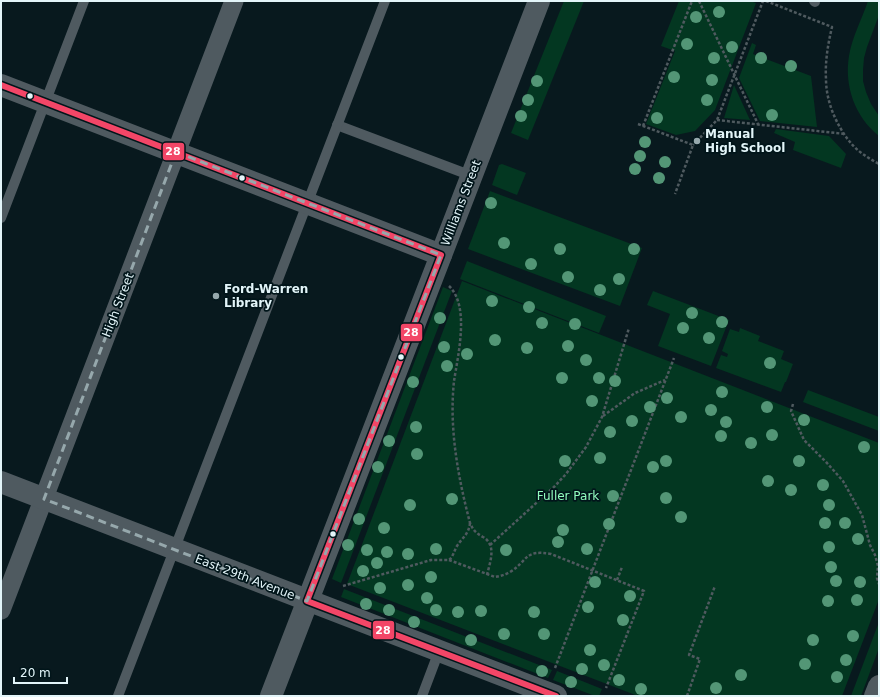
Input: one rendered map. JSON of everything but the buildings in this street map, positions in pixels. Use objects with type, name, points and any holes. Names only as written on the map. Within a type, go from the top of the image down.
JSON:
[{"type":"street","name":"High Street","points":[[1,610],[234,1]]},
{"type":"street","name":"Williams Street","points":[[271,696],[538,1]]},
{"type":"street","points":[[1,85],[441,255]]},
{"type":"street","name":"East 29th Avenue","points":[[1,482],[174,550],[556,696]]},
{"type":"street","points":[[875,696],[879,686]]},
{"type":"lane","points":[[1,218],[84,1]]},
{"type":"lane","points":[[118,696],[385,1]]},
{"type":"lane","points":[[337,125],[472,176]]},
{"type":"lane","points":[[422,696],[439,651]]},
{"type":"path","points":[[643,126],[692,1]]},
{"type":"path","points":[[699,1],[758,124]]},
{"type":"path","points":[[675,194],[693,145],[717,120],[763,1]]},
{"type":"path","points":[[766,1],[832,27],[826,60],[826,80],[830,102],[839,124],[850,142],[860,152],[879,164]]},
{"type":"path","points":[[717,120],[845,134]]},
{"type":"path","points":[[638,124],[693,145]]},
{"type":"path","points":[[449,286],[456,292],[462,324],[454,382],[453,414],[455,454],[472,529],[488,540],[490,545],[491,557],[486,575]]},
{"type":"path","points":[[490,545],[555,486],[586,447],[602,417],[629,328]]},
{"type":"path","points":[[555,668],[674,358]]},
{"type":"path","points":[[602,417],[635,393],[666,380]]},
{"type":"path","points":[[793,404],[791,411],[804,440],[828,463],[843,481],[862,515],[870,545],[878,566],[877,578],[879,584]]},
{"type":"path","points":[[449,560],[452,558],[457,546],[468,532],[470,523]]},
{"type":"path","points":[[344,586],[432,560],[449,560],[486,575],[495,577],[510,572],[525,558],[537,553],[551,554],[593,570],[644,591],[606,688]]},
{"type":"path","points":[[617,580],[622,567]]},
{"type":"path","points":[[687,696],[700,659],[689,655],[715,586]]},
{"type":"highlighted area","points":[[176,152],[441,255],[307,601],[44,499]]},
{"type":"green space","points":[[564,1],[584,1],[528,140],[511,133]]},
{"type":"green space","points":[[679,1],[750,1],[756,3],[715,110],[695,131],[676,135],[646,124],[675,51],[661,46]]},
{"type":"green space","points":[[868,1],[879,1],[879,15],[864,58],[863,81],[871,104],[879,116],[879,136],[863,120],[853,100],[848,78],[850,49]]},
{"type":"green space","points":[[752,43],[756,45],[753,54],[811,76],[817,127],[760,121],[739,78]]},
{"type":"green space","points":[[734,85],[750,120],[724,118]]},
{"type":"green space","points":[[776,129],[829,136],[846,154],[841,168],[793,150],[795,142],[774,133]]},
{"type":"green space","points":[[502,164],[526,173],[517,195],[492,185],[499,165]]},
{"type":"green space","points":[[490,191],[642,248],[620,306],[468,249]]},
{"type":"green space","points":[[467,261],[606,316],[599,333],[460,279]]},
{"type":"green space","name":"Fuller Park","points":[[462,281],[879,443],[879,599],[842,696],[638,696],[347,584]]},
{"type":"green space","points":[[443,287],[452,291],[341,583],[332,579]]},
{"type":"green space","points":[[653,291],[729,320],[711,366],[658,346],[670,314],[647,305]]},
{"type":"green space","points":[[740,328],[760,336],[758,341],[784,351],[781,359],[793,364],[781,392],[716,368],[721,355],[727,357],[728,354],[722,351],[730,329],[739,332]]},
{"type":"green space","points":[[808,390],[879,417],[879,431],[803,402]]},
{"type":"green space","points":[[344,589],[552,670],[548,678],[341,597]]},
{"type":"green space","points":[[879,622],[879,648],[861,696],[851,696]]},
{"type":"green space","points":[[557,671],[602,689],[599,696],[595,696],[553,680]]},
{"type":"transit line","name":"28","points":[[1,85],[441,255],[307,601],[556,696]]},
{"type":"place","name":"Manual High School","points":[[697,141]]},
{"type":"place","name":"Ford-Warren Library","points":[[216,296]]}]
